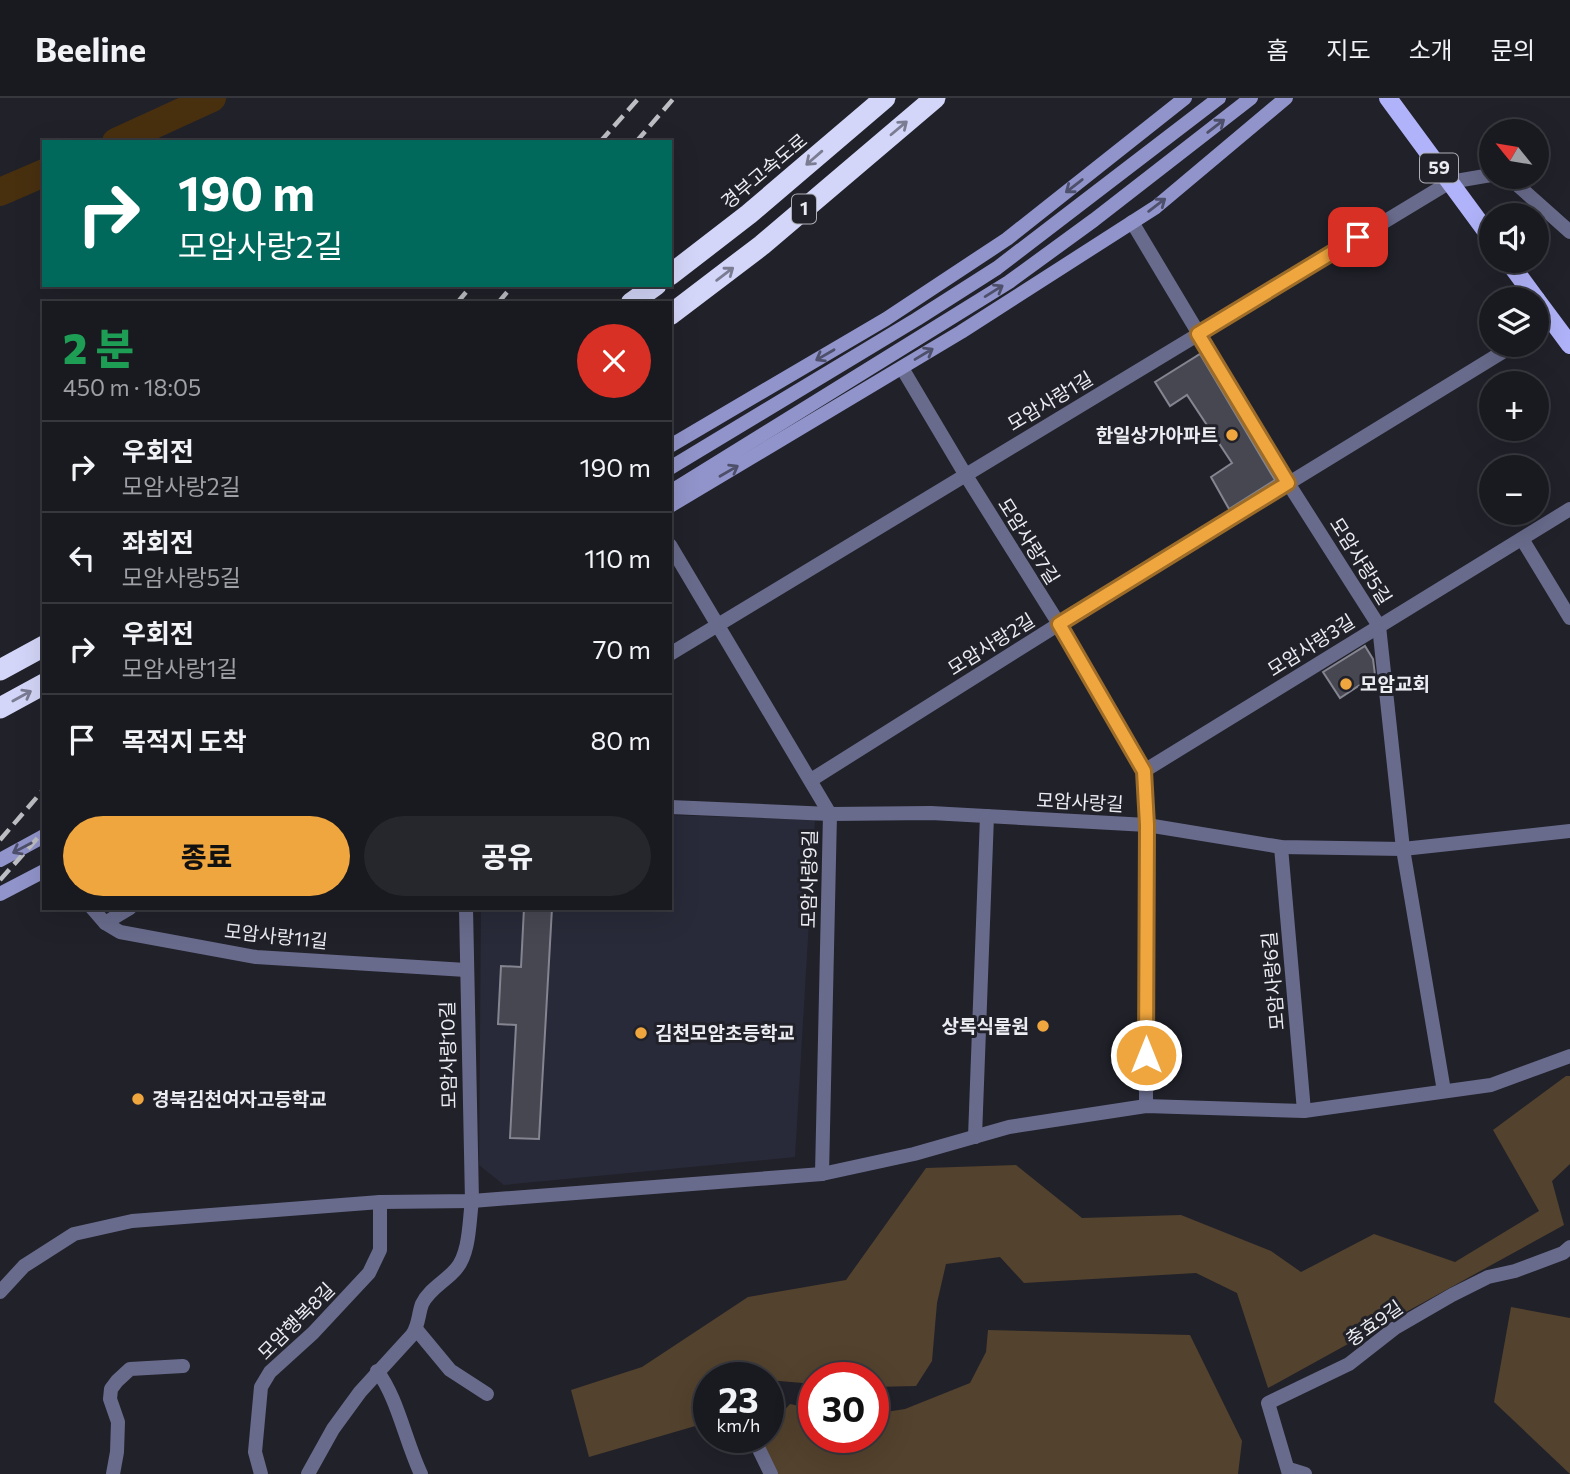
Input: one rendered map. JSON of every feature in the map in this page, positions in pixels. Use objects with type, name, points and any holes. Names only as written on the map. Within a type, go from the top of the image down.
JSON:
[{"type":"highway","name":"경부고속도로","points":[[672,273],[749,214],[885,98]]},
{"type":"highway","name":"1","points":[[672,314],[762,246],[935,98]]},
{"type":"highway","points":[[634,301],[653,287]]},
{"type":"highway","points":[[0,670],[42,647]]},
{"type":"highway","points":[[0,708],[42,685]]},
{"type":"main road","points":[[672,445],[886,319],[1007,239],[1185,98]]},
{"type":"main road","points":[[672,467],[761,415],[997,268],[1219,98]]},
{"type":"main road","points":[[672,491],[1009,282],[1251,98]]},
{"type":"main road","points":[[672,505],[902,368],[1156,207],[1286,98]]},
{"type":"main road","name":"59","points":[[1388,98],[1479,222]]},
{"type":"main road","points":[[1549,316],[1570,345]]},
{"type":"main road","points":[[0,860],[42,837]]},
{"type":"main road","points":[[0,894],[42,872]]},
{"type":"street","points":[[1450,182],[1479,176]]},
{"type":"street","name":"모암사랑1길","points":[[672,653],[1450,182]]},
{"type":"street","points":[[1522,189],[1570,232]]},
{"type":"street","name":"모암사랑5길","points":[[1132,222],[1288,483],[1379,626],[1403,849],[1444,1091]]},
{"type":"street","points":[[1549,323],[1553,321]]},
{"type":"street","name":"모암사랑2길","points":[[811,780],[1059,624],[1494,357]]},
{"type":"street","name":"모암사랑7길","points":[[902,368],[1059,624],[1144,771],[1147,825],[1146,1107]]},
{"type":"street","name":"모암사랑3길","points":[[1144,771],[1570,509]]},
{"type":"street","points":[[1522,539],[1570,618]]},
{"type":"street","name":"모암사랑9길","points":[[672,548],[830,814],[822,1174]]},
{"type":"street","name":"모암사랑길","points":[[672,807],[830,814],[931,813],[1147,825],[1281,847],[1403,849],[1570,831]]},
{"type":"street","points":[[975,1137],[987,816]]},
{"type":"street","name":"모암사랑6길","points":[[1281,847],[1304,1111]]},
{"type":"street","points":[[94,910],[104,923],[127,910]]},
{"type":"street","name":"모암사랑10길","points":[[416,1329],[422,1304],[438,1284],[458,1267],[466,1245],[472,1200],[466,910]]},
{"type":"street","name":"모암사랑11길","points":[[104,923],[120,932],[133,935],[256,957],[466,970]]},
{"type":"street","points":[[0,1292],[24,1266],[74,1234],[132,1221],[380,1202],[472,1200],[822,1174],[914,1154],[1009,1128],[1146,1107],[1304,1111],[1491,1084],[1570,1056]]},
{"type":"street","name":"모암행복8길","points":[[261,1474],[255,1451],[261,1387],[270,1371],[313,1333],[369,1273],[380,1250],[380,1202]]},
{"type":"street","name":"충효9길","points":[[1289,1472],[1268,1403],[1349,1364],[1395,1328],[1452,1295],[1488,1277],[1515,1271],[1563,1253],[1570,1247]]},
{"type":"street","points":[[308,1474],[333,1429],[377,1371],[416,1329],[450,1370],[487,1394]]},
{"type":"street","points":[[113,1474],[118,1422],[110,1399],[111,1389],[130,1369],[183,1366]]},
{"type":"street","points":[[377,1371],[389,1390],[421,1474]]},
{"type":"street","points":[[761,1453],[771,1474]]},
{"type":"street","points":[[1289,1472],[1305,1474]]},
{"type":"shaded area","name":"김천모암초등학교","points":[[672,815],[815,820],[795,1157],[504,1185],[479,1165],[481,910],[672,910]]},
{"type":"shaded area","points":[[1566,1076],[1570,1076],[1570,1164],[1552,1181],[1564,1225],[1268,1388],[1237,1293],[1196,1273],[1024,1283],[1000,1257],[946,1264],[937,1303],[932,1361],[916,1386],[889,1387],[889,1362],[798,1362],[798,1383],[784,1381],[784,1362],[693,1362],[693,1427],[589,1457],[571,1390],[642,1367],[748,1297],[846,1280],[926,1168],[1016,1165],[1082,1218],[1181,1215],[1271,1251],[1301,1272],[1374,1234],[1455,1262],[1539,1211],[1493,1130]]},
{"type":"shaded area","points":[[1511,1307],[1570,1318],[1570,1474],[1494,1402]]},
{"type":"shaded area","points":[[988,1330],[1190,1335],[1242,1441],[1238,1474],[776,1474],[766,1453],[784,1453],[784,1411],[790,1404],[798,1406],[798,1453],[889,1453],[889,1412],[905,1409],[970,1383],[986,1352]]},
{"type":"building","name":"한일상가아파트","points":[[1200,354],[1275,480],[1229,509],[1211,477],[1232,463],[1187,395],[1170,406],[1155,382]]},
{"type":"building","name":"모암교회","points":[[1365,646],[1373,659],[1375,675],[1340,698],[1323,672]]},
{"type":"building","points":[[524,910],[552,910],[539,1139],[510,1138],[516,1025],[498,1024],[501,966],[521,967]]},
{"type":"waterway","points":[[120,140],[212,98]]},
{"type":"waterway","points":[[0,192],[42,174]]},
{"type":"railway","points":[[602,140],[639,98]]},
{"type":"railway","points":[[638,140],[674,98]]},
{"type":"railway","points":[[459,301],[470,287]]},
{"type":"railway","points":[[500,301],[511,287]]},
{"type":"railway","points":[[0,840],[42,791]]},
{"type":"railway","points":[[0,880],[42,833]]},
{"type":"place","name":"한일상가아파트","points":[[1232,435]]},
{"type":"place","name":"모암교회","points":[[1346,684]]},
{"type":"place","name":"상록식물원","points":[[1043,1026]]},
{"type":"place","name":"김천모암초등학교","points":[[641,1033]]},
{"type":"place","name":"경북김천여자고등학교","points":[[138,1099]]},
{"type":"route","points":[[1146,1055],[1147,825],[1144,771],[1059,624],[1288,483],[1198,334],[1358,237]]}]
